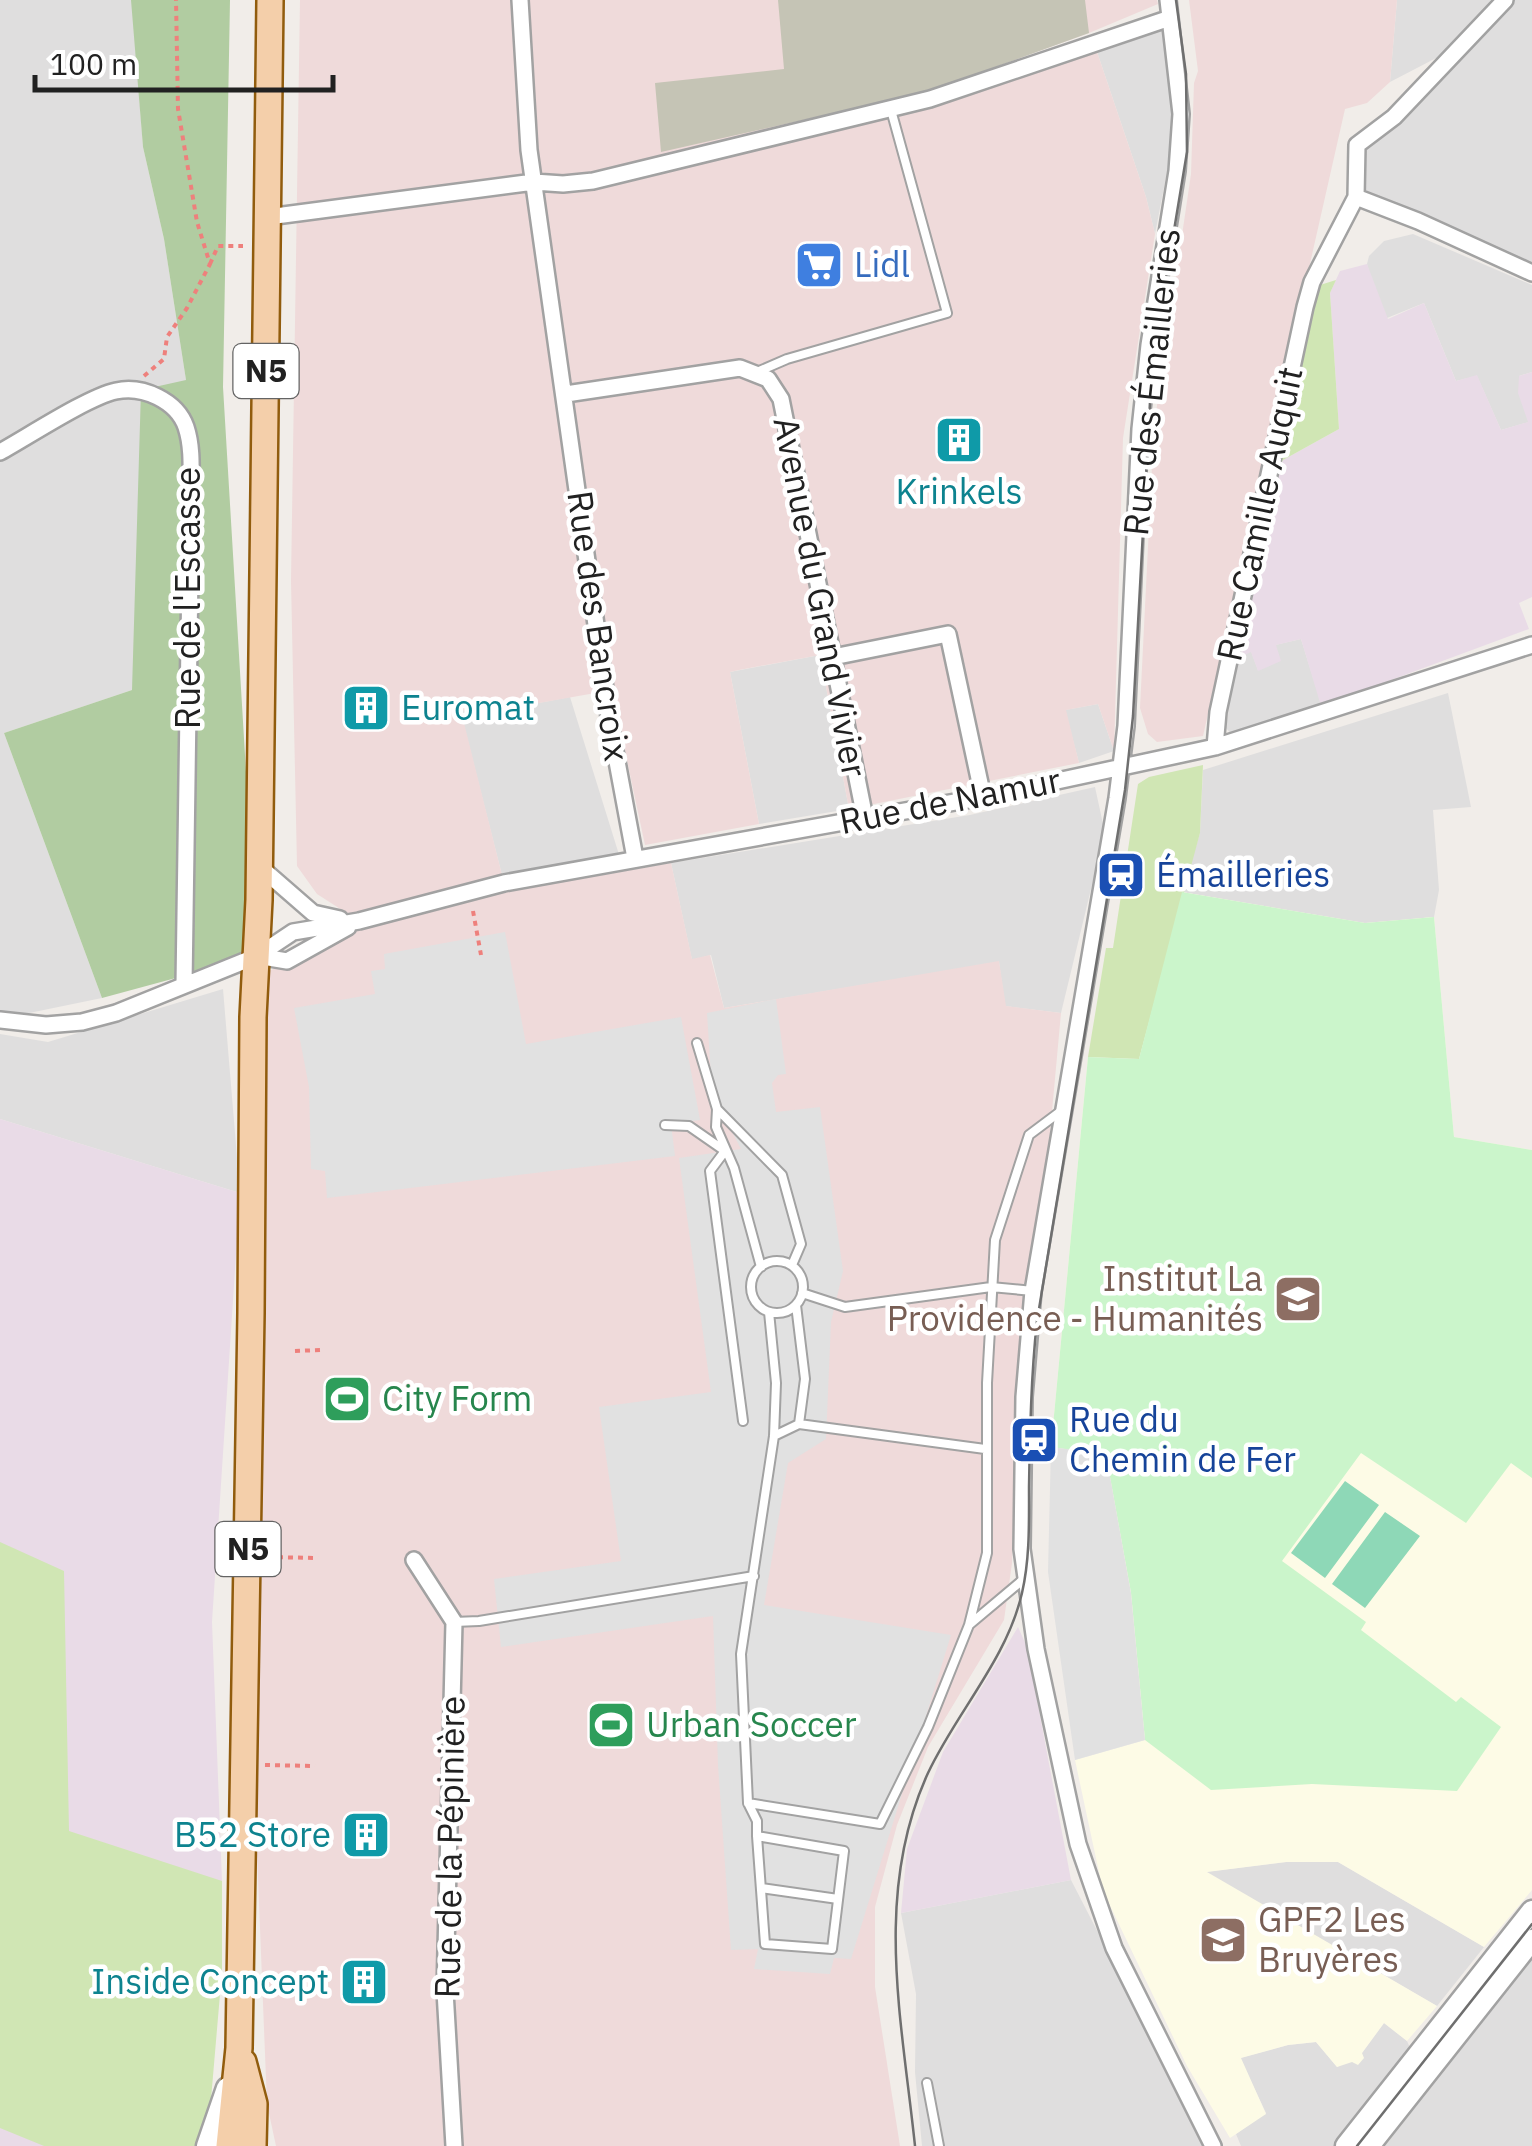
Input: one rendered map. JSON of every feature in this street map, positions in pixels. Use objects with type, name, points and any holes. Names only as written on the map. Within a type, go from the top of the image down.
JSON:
[{"type":"main road","name":"N5","points":[[228,2146],[240,2048],[252,1017],[259,866],[270,0]]},
{"type":"main road","name":"N5","points":[[240,2048],[254,2104],[253,2146]]},
{"type":"street","points":[[520,0],[534,182],[566,394]]},
{"type":"street","name":"Rue des Émailleries","points":[[1121,765],[1140,428],[1177,171],[1181,114],[1168,0]]},
{"type":"street","points":[[1505,0],[1394,116],[1357,145],[1356,197],[1532,274]]},
{"type":"street","points":[[268,218],[534,182],[593,181],[890,110],[1170,18]]},
{"type":"street","name":"Rue Camille Auquit","points":[[1215,747],[1218,712],[1312,282],[1356,197]]},
{"type":"street","name":"Avenue du Grand Vivier","points":[[566,394],[740,368],[768,379],[780,399],[864,818]]},
{"type":"street","points":[[0,452],[105,394],[128,390]]},
{"type":"street","name":"Rue de l'Escasse","points":[[128,390],[141,390],[164,400],[185,423],[190,443],[184,985]]},
{"type":"street","name":"Rue des Bancroix","points":[[566,394],[610,724],[635,858]]},
{"type":"street","points":[[833,656],[948,634],[983,797]]},
{"type":"street","name":"Rue de Namur","points":[[257,956],[287,934],[359,921],[470,890],[983,797],[1215,747],[1532,645]]},
{"type":"street","points":[[1121,765],[1033,1290],[1024,1397],[1022,1549],[1036,1648],[1078,1844],[1114,1948],[1213,2146]]},
{"type":"street","name":"Rue de Namur","points":[[259,866],[313,914],[359,921]]},
{"type":"street","points":[[0,1020],[46,1025],[82,1022],[257,956],[287,962],[359,921]]},
{"type":"street","points":[[414,1560],[454,1622]]},
{"type":"street","name":"Rue de la Pépinière","points":[[454,1622],[445,1991],[454,2146]]},
{"type":"street","points":[[1346,2146],[1532,1911]]},
{"type":"street","points":[[1369,2146],[1532,1940]]},
{"type":"street","points":[[207,2146],[240,2048]]},
{"type":"lane","points":[[754,374],[787,359],[947,313],[890,110]]},
{"type":"lane","points":[[697,1043],[716,1109],[716,1127],[734,1168],[762,1266]]},
{"type":"lane","points":[[748,1802],[880,1824],[904,1778],[969,1626],[987,1553],[985,1449],[990,1288],[996,1240],[1029,1135],[1064,1108]]},
{"type":"lane","points":[[716,1109],[782,1175],[801,1244],[792,1266]]},
{"type":"lane","points":[[665,1125],[689,1126],[725,1151]]},
{"type":"lane","points":[[725,1151],[710,1171],[744,1421]]},
{"type":"lane","points":[[776,1261],[792,1266],[800,1275],[802,1293],[796,1305],[784,1312],[769,1312],[756,1302],[751,1287],[756,1272],[776,1261]]},
{"type":"lane","points":[[802,1293],[845,1306],[990,1288],[1033,1290]]},
{"type":"lane","points":[[796,1305],[806,1379],[799,1424]]},
{"type":"lane","points":[[757,1836],[844,1851],[832,1950],[765,1944],[757,1836],[756,1821],[748,1802],[741,1654],[774,1436],[776,1383],[769,1312]]},
{"type":"lane","points":[[774,1436],[799,1424],[985,1449]]},
{"type":"lane","points":[[454,1622],[754,1576]]},
{"type":"lane","points":[[969,1626],[1025,1578]]},
{"type":"lane","points":[[761,1888],[838,1899]]},
{"type":"lane","points":[[928,2083],[938,2146]]},
{"type":"path","points":[[176,0],[178,109],[197,222],[210,264]]},
{"type":"path","points":[[128,390],[164,359],[168,337],[218,246]]},
{"type":"path","points":[[470,890],[481,955]]},
{"type":"path","points":[[295,1352],[320,1350]]},
{"type":"path","points":[[248,1557],[318,1558]]},
{"type":"path","points":[[244,1765],[315,1766]]},
{"type":"shaded area","points":[[0,0],[132,0],[143,147],[164,239],[186,380],[132,690],[4,733],[102,998],[0,1019]]},
{"type":"shaded area","points":[[300,0],[1157,0],[1158,4],[1089,33],[906,99],[1094,43],[1146,197],[1155,234],[1123,438],[1114,751],[1098,704],[1066,710],[1079,763],[849,809],[820,655],[739,670],[730,672],[759,824],[645,845],[612,690],[528,705],[461,711],[504,883],[419,907],[671,863],[692,959],[710,955],[724,1008],[999,961],[1006,1006],[1061,1013],[1048,1155],[1026,1290],[1017,1378],[1012,1563],[1004,1620],[928,1747],[897,1825],[875,1907],[875,1987],[900,2146],[276,2146],[267,2104],[255,1802],[255,979],[394,913],[359,921],[317,894],[297,866],[291,581]]},
{"type":"shaded area","points":[[778,0],[1085,0],[1089,33],[927,92],[661,152],[655,83],[784,69]]},
{"type":"shaded area","points":[[1189,0],[1397,0],[1390,82],[1367,103],[1345,109],[1203,736],[1157,742],[1148,734],[1140,708],[1154,426],[1191,174],[1194,83],[1198,71]]},
{"type":"shaded area","points":[[1397,0],[1532,0],[1532,276],[1368,201],[1357,145],[1442,55],[1390,82]]},
{"type":"shaded area","points":[[1167,26],[1173,141],[1155,234],[1094,43]]},
{"type":"shaded area","points":[[1413,234],[1532,285],[1532,372],[1519,376],[1529,422],[1501,430],[1477,376],[1456,381],[1424,303],[1382,320],[1367,264],[1369,256],[1384,241]]},
{"type":"shaded area","points":[[1367,264],[1388,319],[1424,303],[1456,381],[1477,375],[1501,430],[1528,422],[1518,393],[1519,376],[1532,372],[1532,597],[1519,603],[1529,629],[1321,706],[1301,639],[1276,645],[1281,661],[1258,671],[1251,652],[1236,659],[1269,481],[1283,460],[1339,429],[1330,293],[1340,271]]},
{"type":"shaded area","points":[[1301,639],[1324,713],[1236,740],[1226,728],[1236,659],[1251,651],[1258,670],[1275,645]]},
{"type":"shaded area","points":[[820,655],[849,809],[759,824],[730,672]]},
{"type":"shaded area","points":[[1448,693],[1471,807],[1433,810],[1439,890],[1434,917],[1365,924],[1182,892],[1200,833],[1203,770]]},
{"type":"shaded area","points":[[570,697],[621,861],[504,883],[460,711]]},
{"type":"shaded area","points":[[1098,704],[1114,751],[1079,763],[1065,710]]},
{"type":"shaded area","points":[[1095,787],[1103,824],[1098,860],[1061,1013],[1005,1006],[999,962],[724,1008],[711,955],[692,960],[671,863],[970,815]]},
{"type":"shaded area","name":"Institut La Providence - Humanités","points":[[1182,892],[1365,923],[1434,917],[1454,1137],[1532,1150],[1532,1890],[1484,1947],[1338,1862],[1286,1862],[1207,1872],[1437,2006],[1407,2041],[1384,2023],[1358,2065],[1352,2062],[1337,2067],[1316,2042],[1241,2058],[1266,2114],[1230,2138],[1187,2066],[1103,1891],[1075,1760],[1145,1740],[1106,1455],[1051,1447],[1088,1057],[1139,1059]]},
{"type":"shaded area","points":[[505,932],[526,1044],[681,1017],[700,1120],[671,1124],[675,1156],[327,1198],[325,1171],[311,1169],[309,1087],[294,1008],[375,994],[371,971],[385,969],[384,954]]},
{"type":"shaded area","points":[[223,989],[240,1193],[0,1119],[0,1034],[48,1042]]},
{"type":"shaded area","points":[[776,999],[786,1074],[778,1075],[772,1083],[776,1112],[820,1107],[843,1271],[831,1322],[826,1439],[788,1463],[764,1605],[951,1635],[851,1959],[834,1958],[830,1974],[754,1969],[758,1949],[731,1950],[718,1765],[713,1616],[501,1647],[494,1579],[621,1561],[599,1407],[711,1392],[679,1158],[741,1149],[712,1093],[707,1013]]},
{"type":"shaded area","points":[[0,1119],[240,1193],[212,1622],[222,1971],[195,2146],[0,2146]]},
{"type":"shaded area","points":[[1051,1447],[1106,1454],[1131,1593],[1145,1740],[1075,1760],[1048,1572]]},
{"type":"shaded area","points":[[1018,1627],[1027,1647],[1071,1880],[901,1913],[907,1849],[943,1752]]},
{"type":"shaded area","points":[[1286,1862],[1338,1862],[1484,1947],[1437,2006],[1205,1872]]},
{"type":"shaded area","points":[[1071,1880],[1208,2146],[922,2146],[915,2072],[916,1994],[901,1913]]},
{"type":"shaded area","points":[[1532,1955],[1532,2146],[1385,2146]]},
{"type":"shaded area","points":[[1384,2023],[1407,2041],[1411,2050],[1335,2146],[1241,2146],[1236,2134],[1266,2113],[1240,2058],[1316,2042],[1337,2067],[1362,2053]]},
{"type":"green space","points":[[131,0],[230,0],[223,387],[257,956],[102,998],[4,733],[132,690],[141,390],[186,380],[164,239],[143,147]]},
{"type":"green space","points":[[1336,280],[1330,293],[1339,429],[1283,460],[1278,470],[1276,450],[1305,307],[1320,285]]},
{"type":"green space","points":[[1203,765],[1200,833],[1139,1059],[1088,1057],[1106,948],[1113,948],[1138,784],[1149,777]]},
{"type":"green space","name":"Institut La Providence - Humanités","points":[[1182,892],[1365,923],[1434,917],[1454,1137],[1532,1150],[1532,1478],[1511,1463],[1466,1523],[1361,1453],[1282,1561],[1366,1622],[1361,1630],[1456,1702],[1461,1697],[1501,1727],[1457,1791],[1312,1784],[1211,1790],[1145,1740],[1131,1593],[1106,1455],[1051,1447],[1088,1057],[1139,1059]]},
{"type":"green space","points":[[1345,1481],[1379,1505],[1325,1578],[1291,1553]]},
{"type":"green space","points":[[1385,1512],[1420,1536],[1365,1608],[1332,1584]]},
{"type":"green space","points":[[0,1542],[64,1571],[69,1831],[222,1881],[222,1971],[207,2146],[44,2146],[0,2128]]},
{"type":"tram line","points":[[915,2146],[896,1958],[901,1864],[911,1818],[928,1773],[1005,1641],[1025,1580],[1037,1321],[1125,790],[1133,716],[1150,402],[1157,333],[1187,152],[1186,74],[1176,0]]},
{"type":"tram line","points":[[1357,2146],[1532,1924]]},
{"type":"place","name":"Lidl","points":[[819,265]]},
{"type":"place","name":"Krinkels","points":[[959,440]]},
{"type":"place","name":"Euromat","points":[[366,708]]},
{"type":"place","name":"Émailleries","points":[[1121,875]]},
{"type":"place","name":"Institut La Providence - Humanités","points":[[1298,1299]]},
{"type":"place","name":"City Form","points":[[347,1399]]},
{"type":"place","name":"Rue du Chemin de Fer","points":[[1034,1440]]},
{"type":"place","name":"Urban Soccer","points":[[611,1725]]},
{"type":"place","name":"B52 Store","points":[[366,1835]]},
{"type":"place","name":"GPF2 Les Bruyères","points":[[1223,1940]]},
{"type":"place","name":"Inside Concept","points":[[364,1982]]}]
